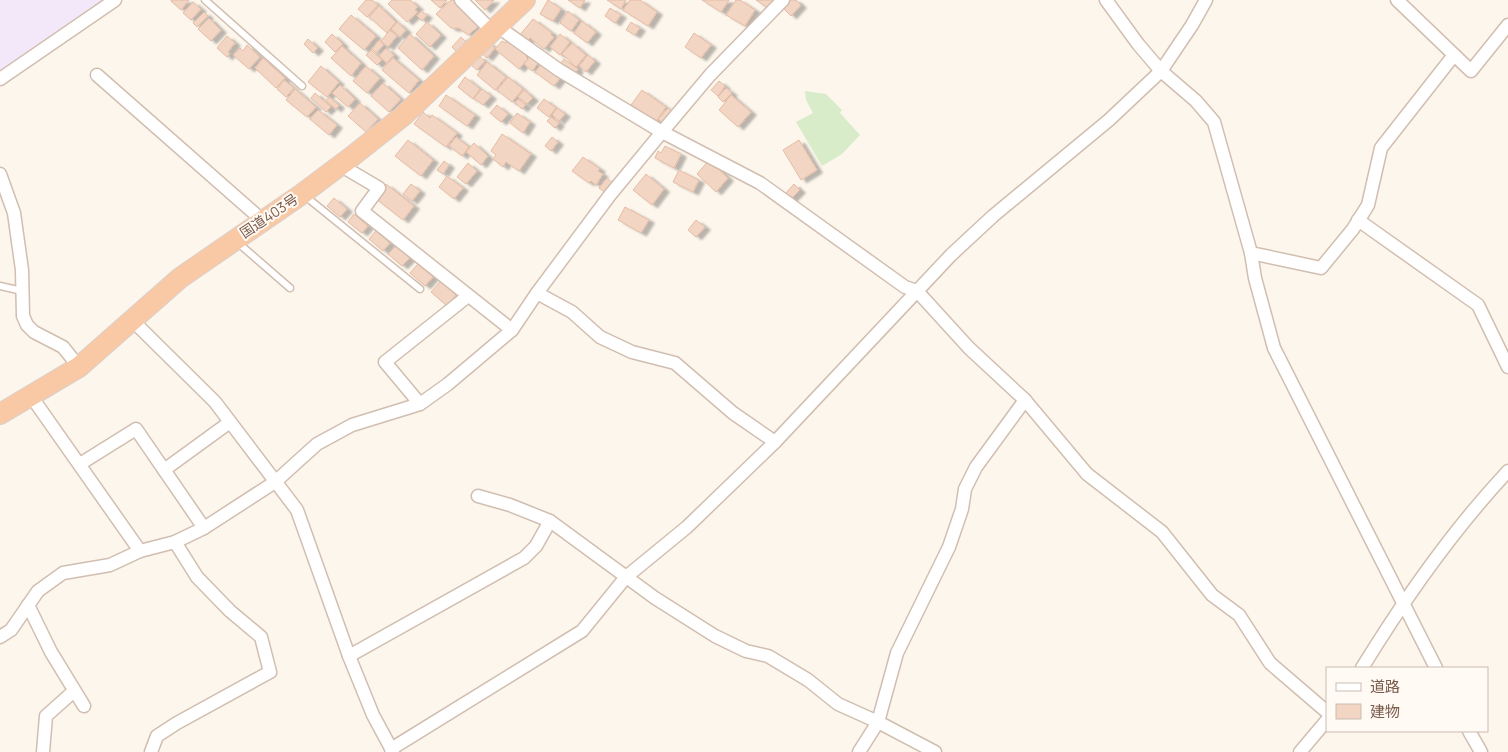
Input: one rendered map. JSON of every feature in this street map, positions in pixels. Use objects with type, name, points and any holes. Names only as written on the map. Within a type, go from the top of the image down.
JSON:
[{"type":"highway","name":"国道403号","points":[[0,414],[79,367],[131,319],[180,278],[302,194],[403,116],[525,0]]},
{"type":"street","points":[[0,79],[115,0]]},
{"type":"street","points":[[461,0],[494,29],[662,132],[760,183],[905,287],[917,291],[969,348],[1025,400],[1087,474],[1162,532],[1212,595],[1239,615],[1270,663],[1326,711]]},
{"type":"street","points":[[0,637],[11,630],[38,591],[62,573],[110,565],[140,551],[175,542],[204,528],[275,482],[317,444],[352,425],[420,404],[448,384],[512,330],[537,293],[610,195],[710,75],[783,0]]},
{"type":"street","points":[[1106,0],[1138,44],[1161,71],[1196,101],[1214,122],[1251,253],[1255,278],[1274,348],[1435,667]]},
{"type":"street","points":[[131,319],[214,402],[297,510],[349,656],[373,715],[392,751],[582,631],[626,578],[687,527],[775,442],[951,255],[993,216],[1108,120],[1161,71],[1206,0]]},
{"type":"street","points":[[1397,0],[1471,71],[1508,25]]},
{"type":"street","points":[[1251,253],[1321,268],[1368,205],[1381,148],[1454,55]]},
{"type":"street","points":[[97,75],[262,220]]},
{"type":"street","points":[[340,165],[379,188],[362,211],[512,330]]},
{"type":"street","points":[[0,174],[14,213],[22,270],[23,316],[27,325],[34,332],[63,347],[79,367]]},
{"type":"street","points":[[1358,220],[1478,305],[1508,367]]},
{"type":"street","points":[[537,293],[572,312],[600,337],[632,352],[675,363],[733,413],[775,442]]},
{"type":"street","points":[[420,404],[384,362],[468,296]]},
{"type":"street","points":[[31,396],[140,551]]},
{"type":"street","points":[[859,752],[878,722],[897,653],[949,547],[962,508],[965,489],[976,467],[1025,400]]},
{"type":"street","points":[[164,470],[230,422]]},
{"type":"street","points":[[80,464],[136,429],[204,528]]},
{"type":"street","points":[[1363,667],[1402,603],[1490,490],[1508,471]]},
{"type":"street","points":[[478,496],[510,505],[550,522],[626,578],[716,636],[746,651],[768,656],[808,680],[838,704],[878,722],[935,752]]},
{"type":"street","points":[[349,656],[524,558],[536,546],[550,522]]},
{"type":"street","points":[[151,752],[158,736],[270,672],[261,637],[230,611],[197,577],[175,542]]},
{"type":"street","points":[[28,604],[51,652],[84,706]]},
{"type":"street","points":[[43,752],[46,716],[74,691]]},
{"type":"street","points":[[1300,752],[1326,721]]},
{"type":"street","points":[[1470,732],[1480,752]]},
{"type":"lane","points":[[205,0],[302,86]]},
{"type":"lane","points":[[302,194],[420,290]]},
{"type":"lane","points":[[234,239],[290,288]]},
{"type":"lane","points":[[0,286],[22,291]]},
{"type":"shaded area","points":[[0,0],[103,0],[0,72]]},
{"type":"green space","points":[[805,91],[826,94],[842,110],[840,113],[860,135],[842,154],[822,166],[796,122],[813,113],[806,100]]},
{"type":"building","points":[[171,0],[189,0],[181,10],[171,1]]},
{"type":"building","points":[[366,0],[372,0],[378,5],[367,17],[358,9]]},
{"type":"building","points":[[392,0],[410,0],[418,7],[415,10],[418,12],[407,22],[388,4]]},
{"type":"building","points":[[431,0],[447,0],[440,8]]},
{"type":"building","points":[[451,0],[479,26],[468,35],[459,28],[451,28],[436,14]]},
{"type":"building","points":[[475,0],[494,0],[485,10]]},
{"type":"building","points":[[548,0],[561,9],[553,21],[540,14]]},
{"type":"building","points":[[568,0],[585,0],[580,8]]},
{"type":"building","points":[[607,0],[626,0],[621,9]]},
{"type":"building","points":[[630,0],[640,0],[657,12],[648,26],[623,10]]},
{"type":"building","points":[[702,0],[729,0],[721,12]]},
{"type":"building","points":[[736,0],[740,0],[755,10],[745,26],[726,15]]},
{"type":"building","points":[[756,0],[775,0],[769,9]]},
{"type":"building","points":[[790,0],[796,0],[801,5],[791,16],[783,8]]},
{"type":"building","points":[[193,2],[201,9],[191,20],[183,13]]},
{"type":"building","points":[[379,6],[396,22],[387,33],[369,17]]},
{"type":"building","points":[[610,8],[621,15],[615,23],[605,16]]},
{"type":"building","points":[[421,11],[427,15],[422,21],[417,16]]},
{"type":"building","points":[[568,11],[579,20],[571,31],[560,23]]},
{"type":"building","points":[[204,12],[208,16],[197,27],[193,23]]},
{"type":"building","points":[[351,15],[376,36],[364,50],[339,29]]},
{"type":"building","points":[[209,18],[221,30],[211,41],[198,29]]},
{"type":"building","points":[[533,19],[552,33],[551,35],[554,37],[544,49],[530,38],[526,42],[519,36]]},
{"type":"building","points":[[582,21],[596,32],[587,43],[574,33]]},
{"type":"building","points":[[397,22],[406,30],[400,37],[391,29]]},
{"type":"building","points":[[427,22],[441,35],[430,47],[416,34]]},
{"type":"building","points":[[631,22],[640,28],[635,35],[626,30]]},
{"type":"building","points":[[390,30],[397,36],[388,47],[381,41]]},
{"type":"building","points":[[694,33],[711,45],[701,58],[685,47]]},
{"type":"building","points":[[332,34],[343,44],[335,52],[325,42]]},
{"type":"building","points":[[410,34],[434,56],[422,70],[398,48]]},
{"type":"building","points":[[560,34],[570,42],[560,55],[550,47]]},
{"type":"building","points":[[227,36],[235,43],[228,52],[230,53],[227,57],[217,48]]},
{"type":"building","points":[[461,37],[467,43],[458,53],[452,47]]},
{"type":"building","points":[[308,39],[318,48],[313,53],[304,44]]},
{"type":"building","points":[[508,39],[527,56],[528,59],[519,69],[495,49],[502,41],[505,43]]},
{"type":"building","points":[[379,40],[384,45],[376,53],[372,49]]},
{"type":"building","points":[[488,42],[495,48],[487,58],[480,52]]},
{"type":"building","points":[[572,43],[586,55],[576,67],[562,54]]},
{"type":"building","points":[[247,45],[260,57],[249,69],[233,55],[240,48],[243,51]]},
{"type":"building","points":[[342,46],[361,63],[351,76],[331,58]]},
{"type":"building","points":[[386,48],[394,55],[387,63],[379,56]]},
{"type":"building","points":[[371,50],[382,60],[377,65],[366,55]]},
{"type":"building","points":[[531,55],[539,62],[532,71],[524,64]]},
{"type":"building","points":[[588,55],[595,61],[586,72],[579,66]]},
{"type":"building","points":[[479,56],[485,61],[477,70],[471,65]]},
{"type":"building","points":[[263,58],[285,78],[276,88],[255,68]]},
{"type":"building","points":[[393,58],[419,80],[409,93],[382,70]]},
{"type":"building","points":[[564,59],[578,69],[574,75],[560,64]]},
{"type":"building","points":[[487,62],[506,77],[495,90],[477,75]]},
{"type":"building","points":[[543,62],[562,76],[554,86],[535,72]]},
{"type":"building","points":[[321,66],[339,82],[327,97],[308,82]]},
{"type":"building","points":[[366,66],[380,78],[367,93],[353,81]]},
{"type":"building","points":[[465,77],[480,89],[473,99],[458,87]]},
{"type":"building","points":[[508,77],[523,89],[512,102],[497,90]]},
{"type":"building","points":[[284,80],[294,88],[286,97],[277,89]]},
{"type":"building","points":[[719,81],[725,86],[718,96],[711,90]]},
{"type":"building","points":[[383,83],[401,99],[389,112],[371,96]]},
{"type":"building","points":[[340,85],[355,99],[348,107],[332,93]]},
{"type":"building","points":[[726,88],[732,93],[723,102],[718,97]]},
{"type":"building","points":[[295,89],[316,107],[307,117],[286,100]]},
{"type":"building","points":[[482,89],[491,96],[483,105],[474,98]]},
{"type":"building","points":[[524,90],[533,98],[527,104],[518,97]]},
{"type":"building","points":[[642,90],[666,107],[656,122],[631,105]]},
{"type":"building","points":[[315,93],[331,107],[326,112],[311,98]]},
{"type":"building","points":[[446,95],[475,115],[467,126],[439,106]]},
{"type":"building","points":[[731,95],[751,112],[738,127],[719,110]]},
{"type":"building","points":[[329,97],[339,105],[336,109],[326,101]]},
{"type":"building","points":[[518,99],[526,105],[522,109],[515,103]]},
{"type":"building","points":[[544,99],[556,108],[549,117],[537,108]]},
{"type":"building","points":[[360,103],[378,119],[366,132],[348,116]]},
{"type":"building","points":[[497,105],[508,114],[501,122],[490,113]]},
{"type":"building","points":[[557,108],[565,114],[559,121],[552,115]]},
{"type":"building","points":[[668,108],[674,113],[664,124],[658,119]]},
{"type":"building","points":[[318,110],[337,125],[329,135],[310,119]]},
{"type":"building","points":[[423,112],[430,118],[432,115],[457,133],[446,147],[414,124]]},
{"type":"building","points":[[517,113],[530,122],[523,133],[510,123]]},
{"type":"building","points":[[551,117],[559,123],[555,128],[547,121]]},
{"type":"building","points":[[502,134],[531,154],[519,171],[506,162],[503,167],[493,159],[496,155],[491,151]]},
{"type":"building","points":[[456,137],[469,147],[462,156],[449,146]]},
{"type":"building","points":[[552,137],[558,142],[551,151],[545,146]]},
{"type":"building","points":[[408,140],[433,160],[421,176],[395,156]]},
{"type":"building","points":[[799,140],[817,170],[801,180],[783,150]]},
{"type":"building","points":[[474,143],[488,156],[481,165],[466,152]]},
{"type":"building","points":[[665,146],[681,154],[674,168],[655,158],[658,151],[661,153]]},
{"type":"building","points":[[583,157],[600,169],[598,171],[603,174],[596,185],[591,181],[589,183],[572,171]]},
{"type":"building","points":[[709,160],[728,178],[716,192],[697,174]]},
{"type":"building","points":[[444,161],[449,165],[443,174],[437,170]]},
{"type":"building","points":[[468,163],[477,171],[466,184],[457,177]]},
{"type":"building","points":[[679,170],[699,180],[693,192],[673,182]]},
{"type":"building","points":[[646,174],[664,189],[652,205],[633,190]]},
{"type":"building","points":[[447,176],[463,188],[454,199],[439,187]]},
{"type":"building","points":[[607,178],[615,185],[607,194],[599,188]]},
{"type":"building","points":[[386,184],[414,206],[403,220],[375,198]]},
{"type":"building","points":[[411,184],[420,191],[412,201],[403,194]]},
{"type":"building","points":[[794,184],[800,190],[790,200],[785,194]]},
{"type":"building","points":[[334,198],[347,209],[340,217],[327,206]]},
{"type":"building","points":[[625,207],[649,220],[641,233],[618,220]]},
{"type":"building","points":[[354,214],[368,226],[362,233],[348,222]]},
{"type":"building","points":[[696,220],[705,227],[696,237],[688,230]]},
{"type":"building","points":[[376,231],[390,243],[383,251],[369,239]]},
{"type":"building","points":[[396,246],[410,258],[402,266],[388,254]]},
{"type":"building","points":[[418,264],[433,277],[425,286],[410,273]]},
{"type":"building","points":[[441,281],[456,295],[447,306],[431,292]]}]
